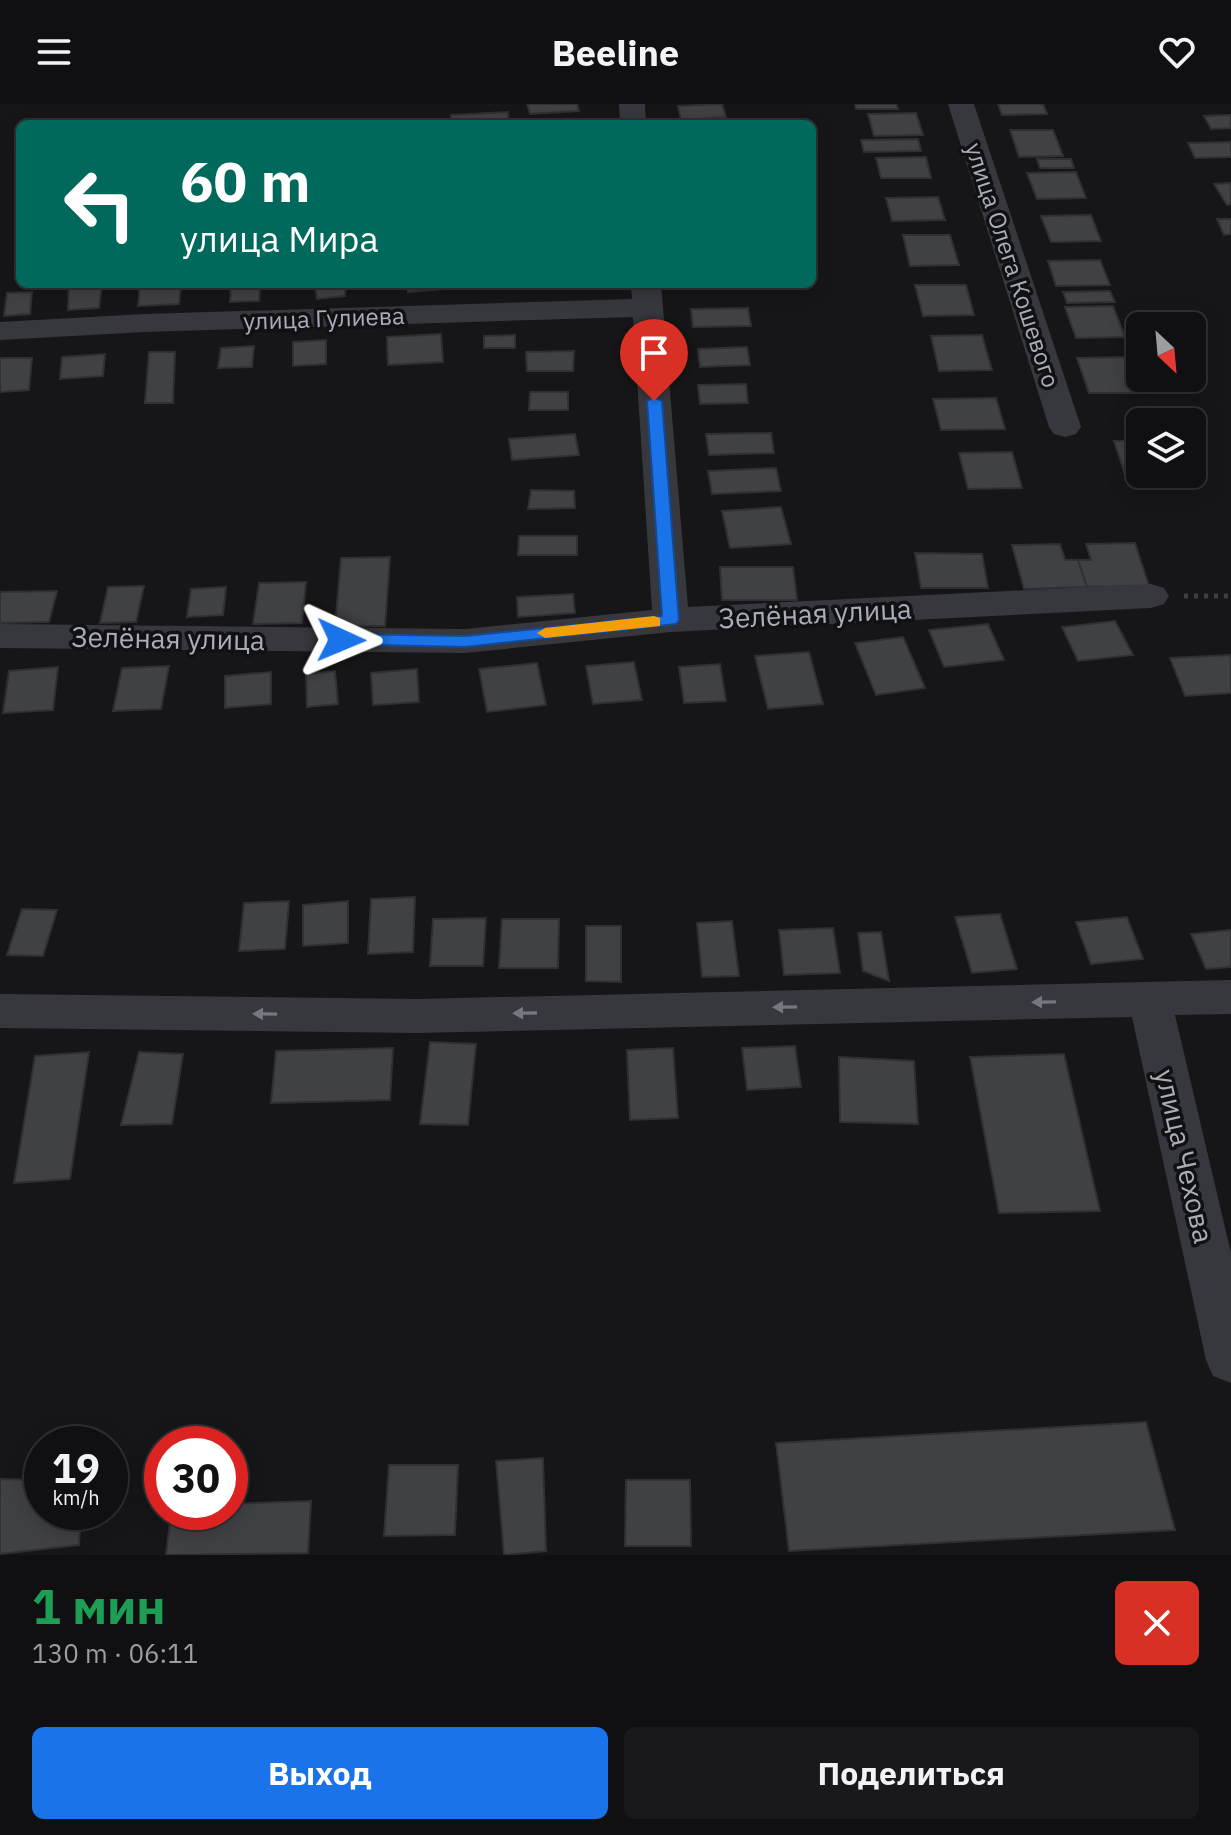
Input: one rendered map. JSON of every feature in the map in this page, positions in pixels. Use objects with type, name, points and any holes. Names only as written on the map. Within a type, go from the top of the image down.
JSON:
[{"type":"street","name":"улица Олега Кошевого","points":[[961,104],[1065,427]]},
{"type":"street","name":"улица Гулиева","points":[[0,331],[646,296]]},
{"type":"street","points":[[646,296],[671,620]]},
{"type":"street","name":"Зелёная улица","points":[[0,636],[465,641],[671,620],[1151,596]]},
{"type":"street","points":[[0,1011],[417,1016],[1231,997]]},
{"type":"street","name":"улица Чехова","points":[[1129,999],[1231,1360]]},
{"type":"path","points":[[1151,596],[1231,596]]},
{"type":"building","points":[[527,104],[577,104],[579,111],[530,114]]},
{"type":"building","points":[[722,104],[726,117],[681,120],[678,106]]},
{"type":"building","points":[[855,104],[896,104],[898,109],[856,109]]},
{"type":"building","points":[[998,104],[1043,104],[1047,114],[1002,115]]},
{"type":"building","points":[[508,112],[509,120],[452,120],[451,115]]},
{"type":"building","points":[[916,113],[923,135],[874,136],[868,114]]},
{"type":"building","points":[[1231,115],[1231,128],[1211,129],[1204,116]]},
{"type":"building","points":[[1010,130],[1053,130],[1063,156],[1019,157]]},
{"type":"building","points":[[918,139],[921,151],[864,152],[861,140]]},
{"type":"building","points":[[1231,142],[1231,157],[1195,158],[1188,143]]},
{"type":"building","points":[[926,157],[931,178],[881,178],[876,158]]},
{"type":"building","points":[[1037,159],[1071,159],[1074,168],[1040,168]]},
{"type":"building","points":[[1076,172],[1086,198],[1037,199],[1027,173]]},
{"type":"building","points":[[1231,183],[1231,204],[1227,205],[1214,184]]},
{"type":"building","points":[[938,197],[945,220],[892,221],[886,198]]},
{"type":"building","points":[[1091,215],[1101,241],[1051,242],[1041,216]]},
{"type":"building","points":[[1217,219],[1231,219],[1231,234],[1224,235]]},
{"type":"building","points":[[903,235],[950,235],[959,265],[910,266]]},
{"type":"building","points":[[1100,260],[1110,285],[1056,286],[1048,261]]},
{"type":"building","points":[[915,285],[966,285],[974,315],[923,316]]},
{"type":"building","points":[[69,288],[102,288],[99,308],[68,310]]},
{"type":"building","points":[[140,288],[181,288],[179,304],[138,306]]},
{"type":"building","points":[[231,288],[260,288],[259,301],[230,302]]},
{"type":"building","points":[[316,288],[345,288],[345,296],[317,299]]},
{"type":"building","points":[[408,288],[443,289],[408,292]]},
{"type":"building","points":[[1110,291],[1115,302],[1067,303],[1063,292]]},
{"type":"building","points":[[32,292],[30,314],[4,316],[7,293]]},
{"type":"building","points":[[1113,306],[1125,337],[1076,338],[1065,307]]},
{"type":"building","points":[[748,308],[751,326],[693,327],[691,309]]},
{"type":"building","points":[[441,334],[443,362],[388,365],[387,337]]},
{"type":"building","points":[[515,335],[515,348],[484,348],[484,336]]},
{"type":"building","points":[[982,335],[992,370],[939,371],[931,336]]},
{"type":"building","points":[[326,340],[326,364],[293,366],[293,342]]},
{"type":"building","points":[[254,346],[252,367],[218,368],[221,348]]},
{"type":"building","points":[[747,347],[750,365],[700,367],[698,349]]},
{"type":"building","points":[[574,351],[573,371],[527,371],[526,352]]},
{"type":"building","points":[[149,352],[175,352],[173,403],[145,403]]},
{"type":"building","points":[[105,354],[103,376],[60,379],[62,357]]},
{"type":"building","points":[[1126,357],[1126,392],[1143,393],[1089,393],[1077,358]]},
{"type":"building","points":[[0,358],[32,358],[29,390],[0,392]]},
{"type":"building","points":[[746,384],[748,403],[700,404],[698,385]]},
{"type":"building","points":[[530,392],[568,392],[568,410],[529,410]]},
{"type":"building","points":[[996,398],[1005,429],[941,430],[933,399]]},
{"type":"building","points":[[771,433],[774,453],[709,455],[706,434]]},
{"type":"building","points":[[575,434],[579,455],[512,460],[509,439]]},
{"type":"building","points":[[1114,441],[1126,441],[1126,478]]},
{"type":"building","points":[[1012,452],[1022,488],[968,489],[959,453]]},
{"type":"building","points":[[776,468],[781,491],[712,494],[708,471]]},
{"type":"building","points":[[531,490],[574,491],[575,508],[528,509]]},
{"type":"building","points":[[781,507],[791,544],[730,548],[722,511]]},
{"type":"building","points":[[519,536],[577,536],[577,555],[518,555]]},
{"type":"building","points":[[1135,543],[1149,586],[1087,587],[1078,560],[1091,560],[1086,544]]},
{"type":"building","points":[[1060,544],[1065,560],[1078,560],[1087,587],[1024,589],[1012,545]]},
{"type":"building","points":[[915,553],[982,554],[988,588],[921,588]]},
{"type":"building","points":[[390,557],[385,626],[335,627],[341,558]]},
{"type":"building","points":[[720,567],[793,567],[797,600],[722,600]]},
{"type":"building","points":[[306,582],[302,623],[253,624],[259,583]]},
{"type":"building","points":[[144,586],[136,622],[100,623],[108,587]]},
{"type":"building","points":[[226,587],[223,615],[187,617],[191,589]]},
{"type":"building","points":[[57,591],[49,622],[0,623],[0,592]]},
{"type":"building","points":[[573,594],[575,613],[518,617],[517,597]]},
{"type":"building","points":[[1115,621],[1133,655],[1078,661],[1062,627]]},
{"type":"building","points":[[988,624],[1004,660],[944,667],[929,630]]},
{"type":"building","points":[[903,637],[925,688],[876,695],[855,643]]},
{"type":"building","points":[[809,652],[823,704],[768,709],[755,656]]},
{"type":"building","points":[[1231,655],[1231,693],[1185,696],[1170,658]]},
{"type":"building","points":[[634,662],[642,700],[593,704],[586,666]]},
{"type":"building","points":[[537,663],[546,705],[487,712],[479,669]]},
{"type":"building","points":[[720,664],[726,701],[684,703],[679,667]]},
{"type":"building","points":[[169,666],[161,709],[113,711],[122,668]]},
{"type":"building","points":[[58,667],[53,710],[3,713],[9,671]]},
{"type":"building","points":[[417,669],[419,702],[373,705],[371,673]]},
{"type":"building","points":[[335,671],[338,704],[307,707],[306,674]]},
{"type":"building","points":[[271,672],[271,704],[225,708],[225,676]]},
{"type":"building","points":[[415,897],[413,952],[368,954],[371,899]]},
{"type":"building","points":[[289,901],[285,949],[239,951],[244,903]]},
{"type":"building","points":[[348,901],[348,943],[303,946],[303,905]]},
{"type":"building","points":[[22,909],[57,910],[43,956],[7,955]]},
{"type":"building","points":[[1000,914],[1017,969],[972,973],[955,917]]},
{"type":"building","points":[[1127,917],[1143,959],[1091,964],[1076,922]]},
{"type":"building","points":[[486,918],[483,966],[430,966],[433,919]]},
{"type":"building","points":[[502,919],[559,919],[558,968],[499,968]]},
{"type":"building","points":[[732,921],[739,976],[702,977],[697,923]]},
{"type":"building","points":[[586,926],[621,926],[621,982],[586,981]]},
{"type":"building","points":[[833,928],[840,973],[784,975],[779,930]]},
{"type":"building","points":[[1231,930],[1231,967],[1206,969],[1191,934]]},
{"type":"building","points":[[881,932],[889,981],[863,971],[858,933]]},
{"type":"building","points":[[430,1042],[476,1044],[468,1125],[420,1124]]},
{"type":"building","points":[[795,1046],[801,1087],[747,1090],[742,1048]]},
{"type":"building","points":[[393,1048],[390,1100],[271,1103],[276,1051]]},
{"type":"building","points":[[673,1048],[678,1118],[630,1120],[627,1050]]},
{"type":"building","points":[[89,1052],[70,1179],[14,1183],[35,1056]]},
{"type":"building","points":[[139,1052],[183,1054],[172,1124],[121,1125]]},
{"type":"building","points":[[1064,1054],[1100,1211],[999,1213],[970,1057]]},
{"type":"building","points":[[839,1057],[914,1061],[918,1124],[840,1122]]},
{"type":"building","points":[[1146,1422],[1175,1530],[789,1551],[776,1443]]},
{"type":"building","points":[[543,1458],[546,1551],[504,1555],[496,1461]]},
{"type":"building","points":[[389,1465],[458,1465],[455,1535],[384,1536]]},
{"type":"building","points":[[0,1479],[24,1480],[24,1530],[80,1530],[79,1545],[0,1554]]},
{"type":"building","points":[[626,1480],[690,1480],[691,1546],[625,1546]]},
{"type":"building","points":[[311,1501],[308,1553],[166,1555],[169,1530],[248,1530],[248,1503]]},
{"type":"slow traffic","points":[[545,633],[654,622]]},
{"type":"route","points":[[341,640],[465,641],[671,620],[654,401]]}]
